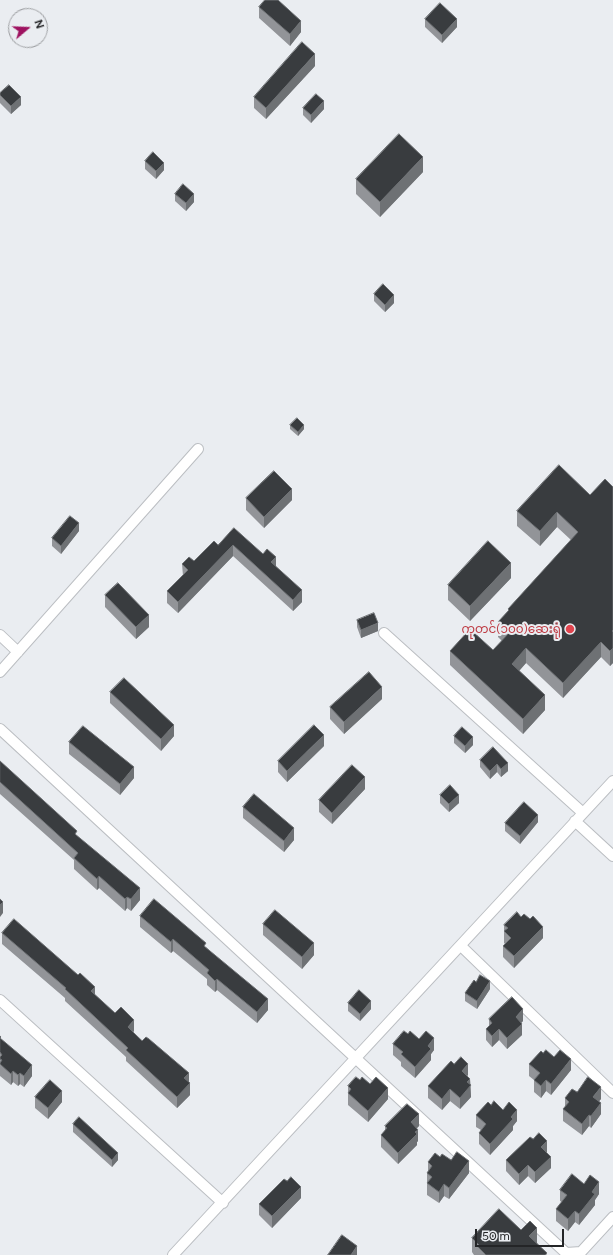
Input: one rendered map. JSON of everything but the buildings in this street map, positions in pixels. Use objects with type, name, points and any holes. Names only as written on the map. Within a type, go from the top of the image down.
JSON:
[{"type":"street","points":[[0,672],[198,449]]},
{"type":"street","points":[[384,632],[583,813]]},
{"type":"street","points":[[0,635],[18,652]]},
{"type":"street","points":[[0,728],[566,1253],[581,1252],[613,1217]]},
{"type":"street","points":[[173,1255],[613,781]]},
{"type":"street","points":[[575,821],[613,856]]},
{"type":"street","points":[[460,946],[613,1093]]},
{"type":"street","points":[[0,1000],[223,1202]]},
{"type":"place","name":"ကုတင်(၁၀၀)ဆေးရုံ","points":[[570,629]]}]
